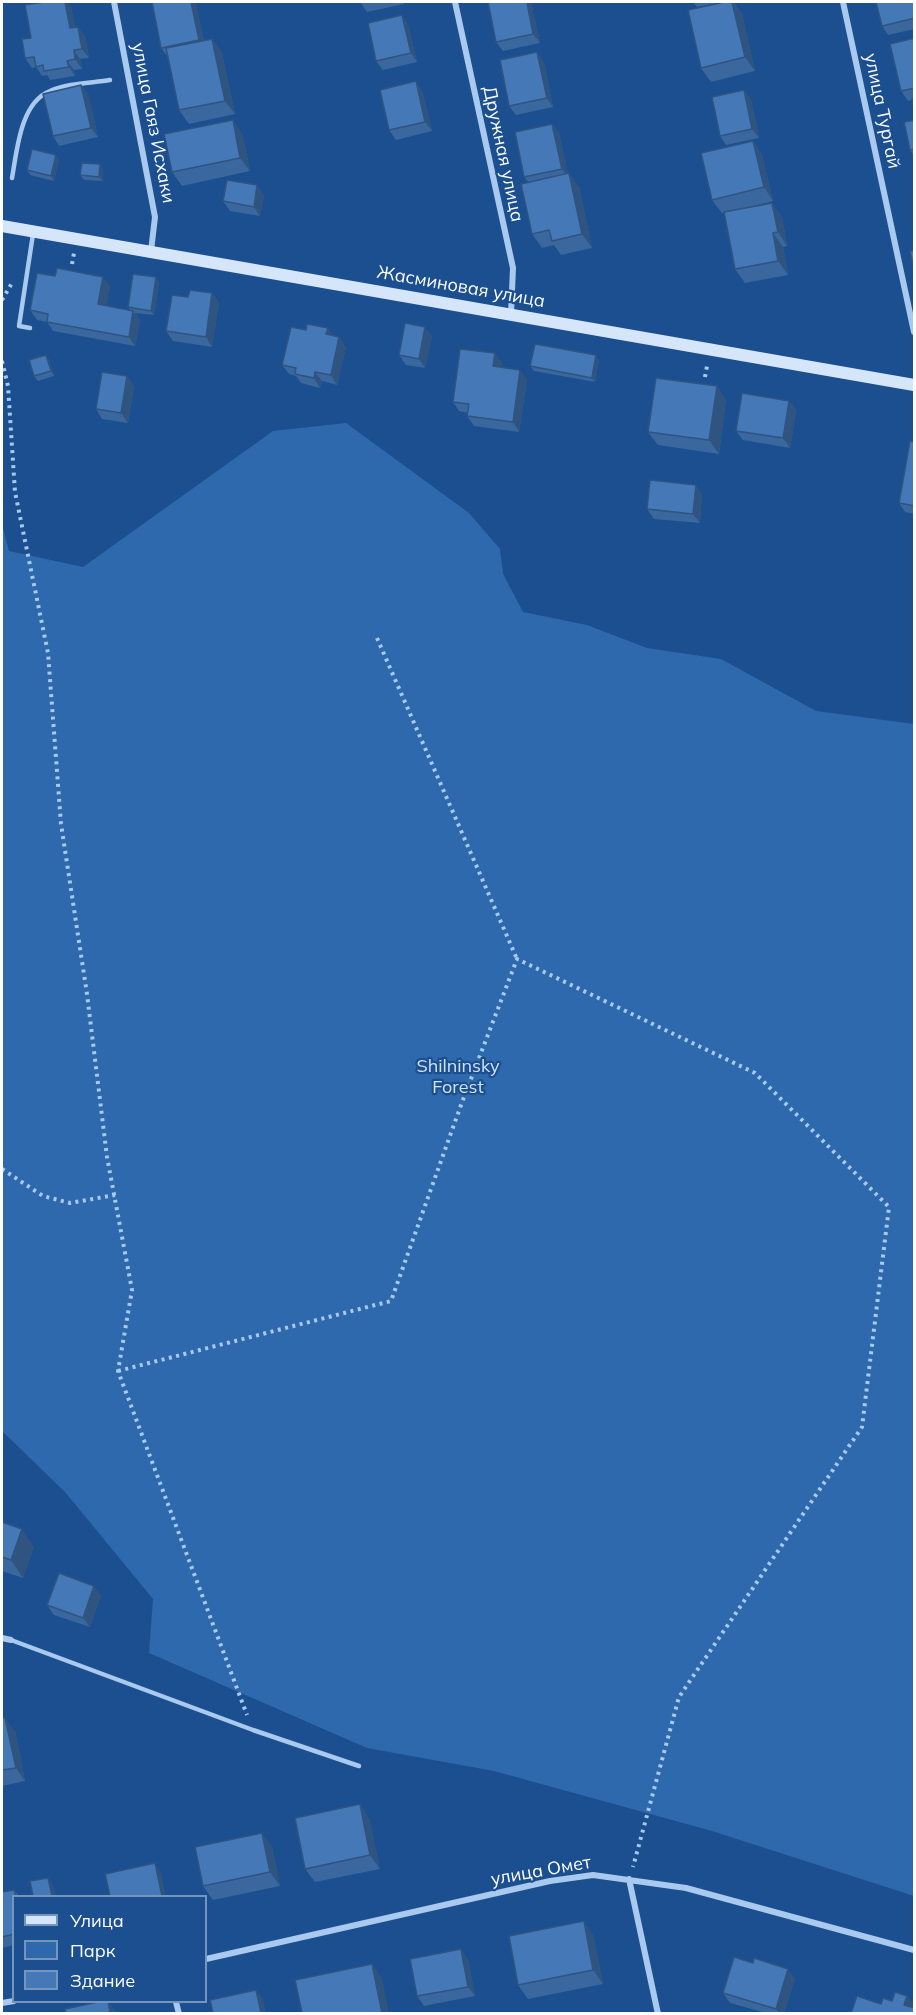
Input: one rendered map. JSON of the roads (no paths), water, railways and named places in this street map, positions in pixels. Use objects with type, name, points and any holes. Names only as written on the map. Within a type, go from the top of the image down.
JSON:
[{"type":"street","name":"улица Гаяз Исхаки","points":[[114,2],[155,217],[151,251]]},
{"type":"street","name":"Дружная улица","points":[[455,2],[513,268],[511,314]]},
{"type":"street","name":"улица Тургай","points":[[843,2],[915,332]]},
{"type":"street","name":"Жасминовая улица","points":[[2,226],[915,385]]},
{"type":"street","points":[[2,1638],[11,1641]]},
{"type":"street","name":"улица Омет","points":[[207,1959],[550,1881],[593,1875],[686,1888],[915,1950]]},
{"type":"street","points":[[629,1879],[658,2013]]},
{"type":"lane","points":[[12,178],[19,138],[39,98],[51,90],[110,80]]},
{"type":"lane","points":[[30,328],[19,326],[33,231]]},
{"type":"lane","points":[[11,1641],[253,1730],[359,1766]]},
{"type":"park label","name":"Shilninsky Forest","points":[[458,1077]]}]
